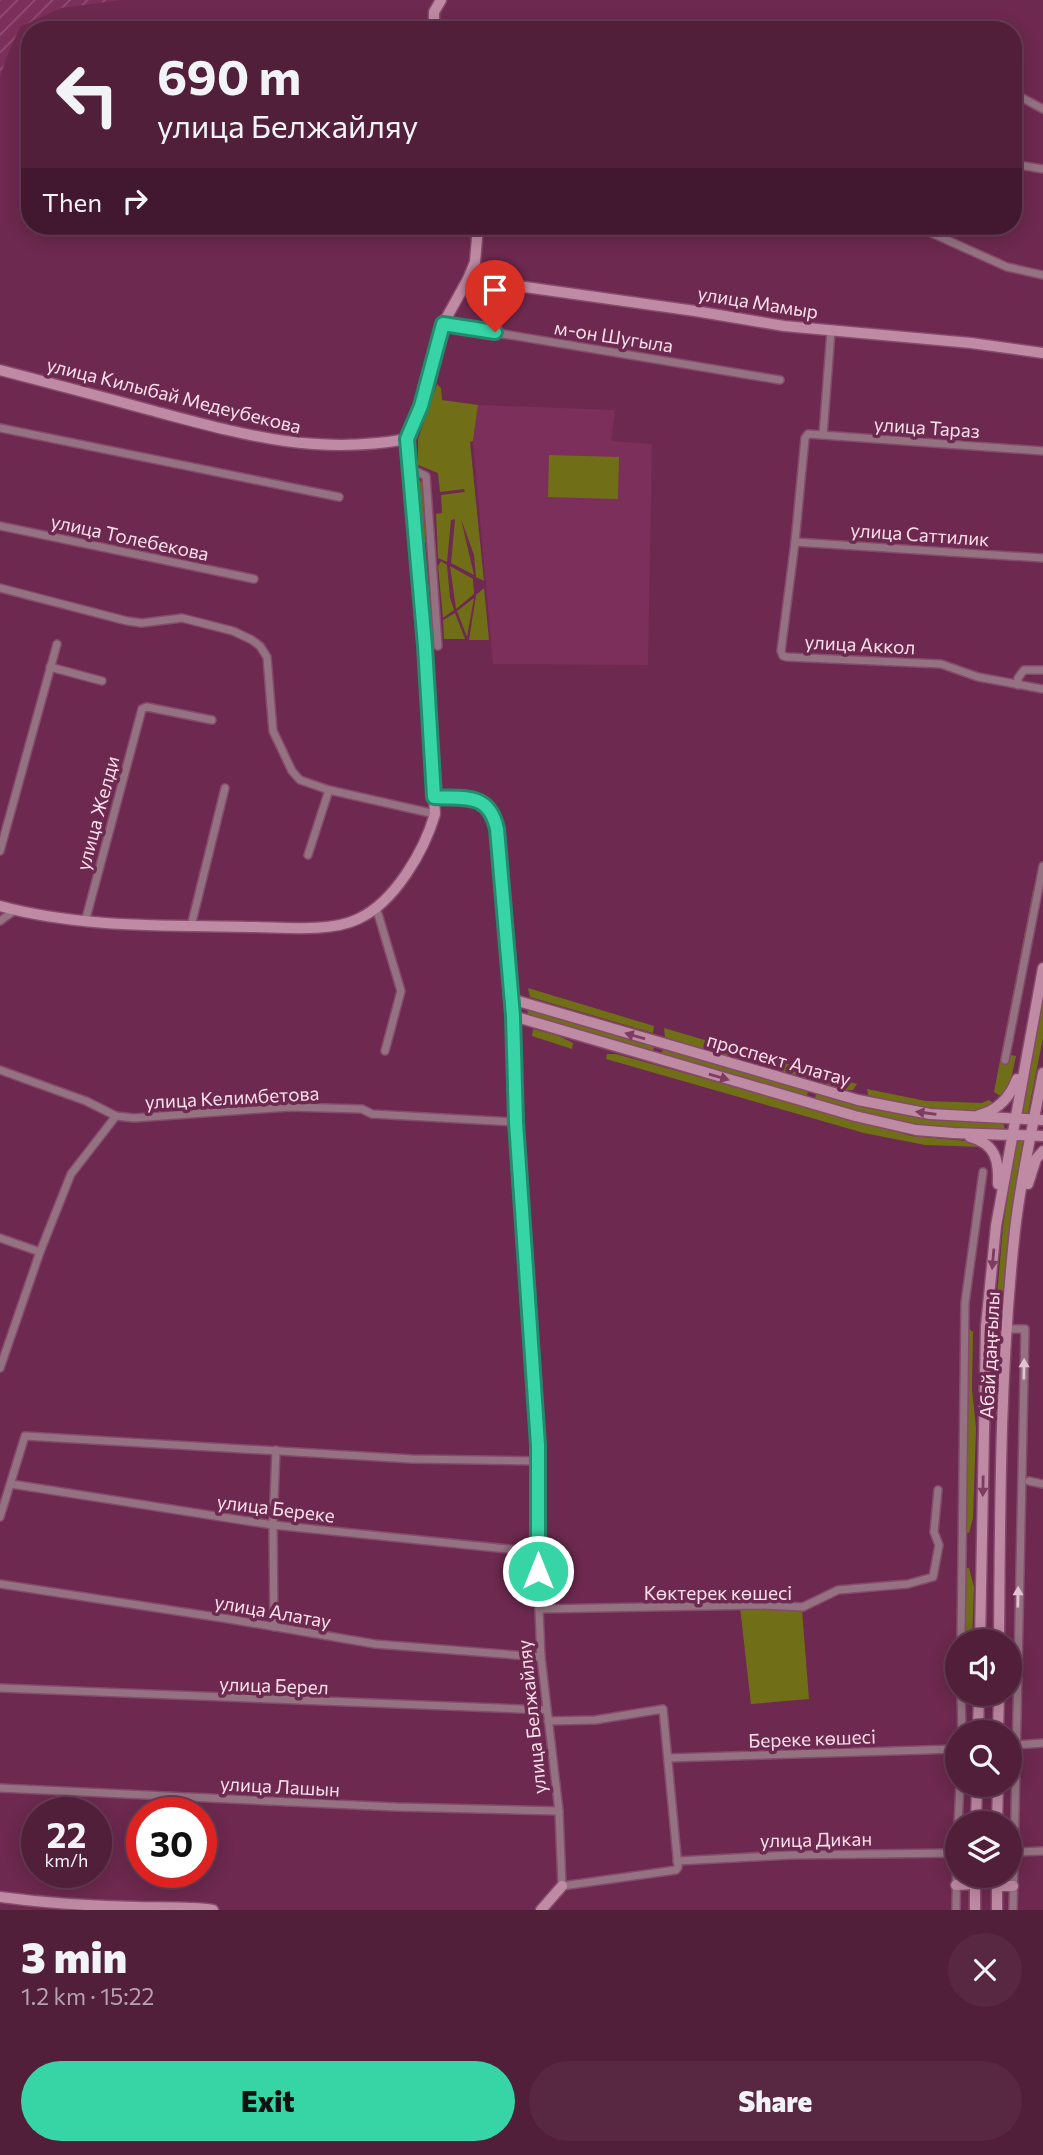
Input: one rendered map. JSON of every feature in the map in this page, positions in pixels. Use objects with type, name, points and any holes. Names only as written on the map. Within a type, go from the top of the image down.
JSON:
[{"type":"main road","points":[[434,21],[434,12],[441,0]]},
{"type":"main road","points":[[0,906],[85,922],[304,928],[336,925],[358,919],[376,907],[406,873],[429,832],[435,814],[425,646],[407,439],[421,406],[443,324],[468,279],[478,245],[478,235]]},
{"type":"main road","name":"улица Мамыр","points":[[468,279],[784,326],[971,343],[1043,353]]},
{"type":"main road","name":"улица Килыбай Медеубекова","points":[[0,370],[223,429],[293,444],[330,447],[374,445],[407,439]]},
{"type":"main road","name":"улица Белжайляу","points":[[434,797],[474,799],[484,803],[494,814],[513,1016]]},
{"type":"main road","points":[[996,1226],[1043,968]]},
{"type":"main road","name":"проспект Алатау","points":[[511,999],[658,1043],[898,1109],[953,1116],[1038,1120]]},
{"type":"main road","name":"проспект Алатау","points":[[513,1016],[809,1103],[895,1125],[953,1133],[1043,1136]]},
{"type":"main road","points":[[656,1058],[658,1043]]},
{"type":"main road","points":[[953,1116],[981,1115],[999,1106],[1013,1087],[1026,1055]]},
{"type":"main road","name":"Абай даңғылы","points":[[999,1629],[1007,1329],[1016,1228],[1030,1136],[1038,1120],[1043,1073]]},
{"type":"main road","points":[[809,1103],[812,1086]]},
{"type":"main road","points":[[953,1133],[984,1142],[999,1164],[986,1326],[980,1629]]},
{"type":"main road","points":[[1016,1228],[1031,1171],[1036,1158],[1043,1152]]},
{"type":"main road","points":[[985,1377],[1004,1377]]},
{"type":"main road","points":[[541,1910],[562,1886]]},
{"type":"main road","points":[[975,1888],[975,1910]]},
{"type":"main road","points":[[997,1888],[997,1910]]},
{"type":"main road","points":[[0,1897],[41,1902],[139,1907],[187,1906],[214,1910]]},
{"type":"street","points":[[1022,98],[1043,109]]},
{"type":"street","points":[[1022,166],[1043,169]]},
{"type":"street","points":[[936,235],[1007,267],[1043,275]]},
{"type":"street","name":"м-он Шугыла","points":[[443,324],[780,380]]},
{"type":"street","points":[[823,435],[831,331]]},
{"type":"street","points":[[0,428],[339,497]]},
{"type":"street","name":"улица Тараз","points":[[795,542],[805,438],[808,434],[1043,451]]},
{"type":"street","points":[[409,468],[426,476],[438,646]]},
{"type":"street","name":"улица Толебекова","points":[[0,526],[254,579]]},
{"type":"street","name":"улица Саттилик","points":[[795,542],[1043,558]]},
{"type":"street","name":"улица Аккол","points":[[795,542],[781,650],[783,656],[941,664],[978,677],[1043,689]]},
{"type":"street","points":[[0,588],[127,621],[142,623],[182,618],[233,631],[260,646],[267,657],[273,731],[292,771],[300,779],[329,790],[435,814]]},
{"type":"street","points":[[0,850],[57,644]]},
{"type":"street","points":[[50,667],[102,681]]},
{"type":"street","points":[[1018,685],[1021,673],[1028,668],[1043,670]]},
{"type":"street","name":"улица Желди","points":[[85,922],[139,713],[146,707],[212,720]]},
{"type":"street","points":[[191,926],[225,788]]},
{"type":"street","points":[[308,855],[329,790]]},
{"type":"street","points":[[1004,1060],[1041,891],[1043,866]]},
{"type":"street","points":[[376,907],[401,991],[385,1051]]},
{"type":"street","points":[[0,921],[15,910]]},
{"type":"street","name":"улица Белжайляу","points":[[513,1016],[516,1122],[539,1461],[541,1657],[559,1811],[562,1886]]},
{"type":"street","name":"улица Келимбетова","points":[[0,1070],[86,1101],[116,1116],[134,1118],[289,1107],[362,1109],[372,1114],[516,1122]]},
{"type":"street","points":[[0,1368],[40,1252],[71,1174],[116,1116]]},
{"type":"street","points":[[961,1629],[965,1303],[983,1172]]},
{"type":"street","points":[[0,1238],[40,1252]]},
{"type":"street","points":[[1007,1329],[1025,1329],[1017,1720]]},
{"type":"street","points":[[0,1517],[25,1436],[412,1459],[539,1461]]},
{"type":"street","points":[[274,1627],[273,1525],[276,1450]]},
{"type":"street","points":[[1029,1481],[1043,1484]]},
{"type":"street","name":"улица Береке","points":[[10,1483],[273,1525],[538,1552]]},
{"type":"street","name":"Көктерек көшесі","points":[[539,1609],[761,1605],[803,1607],[838,1590],[908,1584],[933,1577],[939,1545],[934,1532],[938,1490]]},
{"type":"street","name":"улица Алатау","points":[[0,1584],[375,1644],[541,1657]]},
{"type":"street","name":"улица Берел","points":[[0,1688],[548,1710]]},
{"type":"street","points":[[548,1721],[595,1720],[663,1709],[677,1861]]},
{"type":"street","points":[[1022,1745],[1043,1743]]},
{"type":"street","name":"Береке көшесі","points":[[668,1758],[945,1749]]},
{"type":"street","name":"улица Лашын","points":[[0,1788],[396,1807],[559,1811]]},
{"type":"street","points":[[1022,1852],[1043,1851]]},
{"type":"street","name":"улица Дикан","points":[[562,1886],[674,1871],[678,1867],[677,1861],[790,1854],[945,1853]]},
{"type":"street","points":[[956,1888],[956,1910]]},
{"type":"street","points":[[1013,1888],[1013,1910]]},
{"type":"shaded area","points":[[0,0],[121,0],[61,8],[33,21],[21,21],[0,79]]},
{"type":"shaded area","points":[[437,384],[441,388],[442,400],[478,405],[473,441],[470,442],[484,581],[476,577],[474,555],[461,519],[474,575],[451,563],[455,519],[451,520],[447,562],[438,558],[436,514],[442,513],[441,495],[465,492],[464,489],[440,492],[438,473],[418,465],[418,439]]},
{"type":"shaded area","points":[[478,405],[615,410],[611,441],[652,444],[648,665],[493,664],[473,441]]},
{"type":"shaded area","points":[[549,455],[619,457],[618,499],[548,497]]},
{"type":"shaded area","points":[[417,477],[422,483],[426,543],[421,544],[422,523]]},
{"type":"shaded area","points":[[441,561],[447,565],[450,598],[454,610],[443,618],[438,566]]},
{"type":"shaded area","points":[[450,566],[473,579],[474,594],[456,609]]},
{"type":"shaded area","points":[[427,570],[432,635],[429,640],[423,571]]},
{"type":"shaded area","points":[[484,588],[489,640],[469,640],[476,595]]},
{"type":"shaded area","points":[[474,598],[467,637],[457,611]]},
{"type":"shaded area","points":[[455,613],[465,639],[444,639],[443,620]]},
{"type":"shaded area","points":[[1033,890],[1036,890],[1003,1060],[1009,1061],[1011,1055],[1016,1056],[1009,1088],[1002,1097],[994,1092]]},
{"type":"shaded area","points":[[528,988],[654,1026],[653,1033],[530,997]]},
{"type":"shaded area","points":[[1043,1002],[1043,1038],[1028,1113],[1023,1115],[1022,1112]]},
{"type":"shaded area","points":[[527,1007],[652,1045],[653,1052],[528,1016]]},
{"type":"shaded area","points":[[664,1028],[742,1051],[742,1055],[726,1058],[672,1040],[665,1037]]},
{"type":"shaded area","points":[[533,1029],[573,1043],[572,1049],[532,1036]]},
{"type":"shaded area","points":[[664,1049],[806,1089],[807,1096],[662,1056],[660,1054]]},
{"type":"shaded area","points":[[607,1054],[616,1054],[911,1136],[967,1141],[983,1147],[925,1145],[864,1133],[606,1059]]},
{"type":"shaded area","points":[[775,1060],[810,1071],[809,1075],[805,1078],[775,1069]]},
{"type":"shaded area","points":[[821,1074],[857,1084],[853,1090],[842,1090],[822,1083]]},
{"type":"shaded area","points":[[867,1089],[926,1101],[982,1103],[989,1100],[993,1103],[984,1109],[960,1111],[878,1098],[868,1095]]},
{"type":"shaded area","points":[[816,1093],[919,1117],[1003,1122],[1005,1129],[1002,1131],[917,1125],[815,1100]]},
{"type":"shaded area","points":[[1016,1141],[1023,1141],[1009,1228],[997,1365],[991,1364],[1003,1227]]},
{"type":"shaded area","points":[[969,1329],[973,1332],[972,1389],[976,1428],[973,1518],[969,1533],[965,1532],[965,1504]]},
{"type":"shaded area","points":[[965,1568],[969,1568],[974,1587],[972,1629],[964,1629]]},
{"type":"shaded area","points":[[740,1607],[802,1610],[809,1699],[751,1704]]},
{"type":"route","points":[[495,332],[443,324],[421,406],[407,439],[425,646],[434,797],[474,799],[484,803],[494,814],[497,829],[513,1016],[516,1122],[539,1461],[538,1571]]}]
